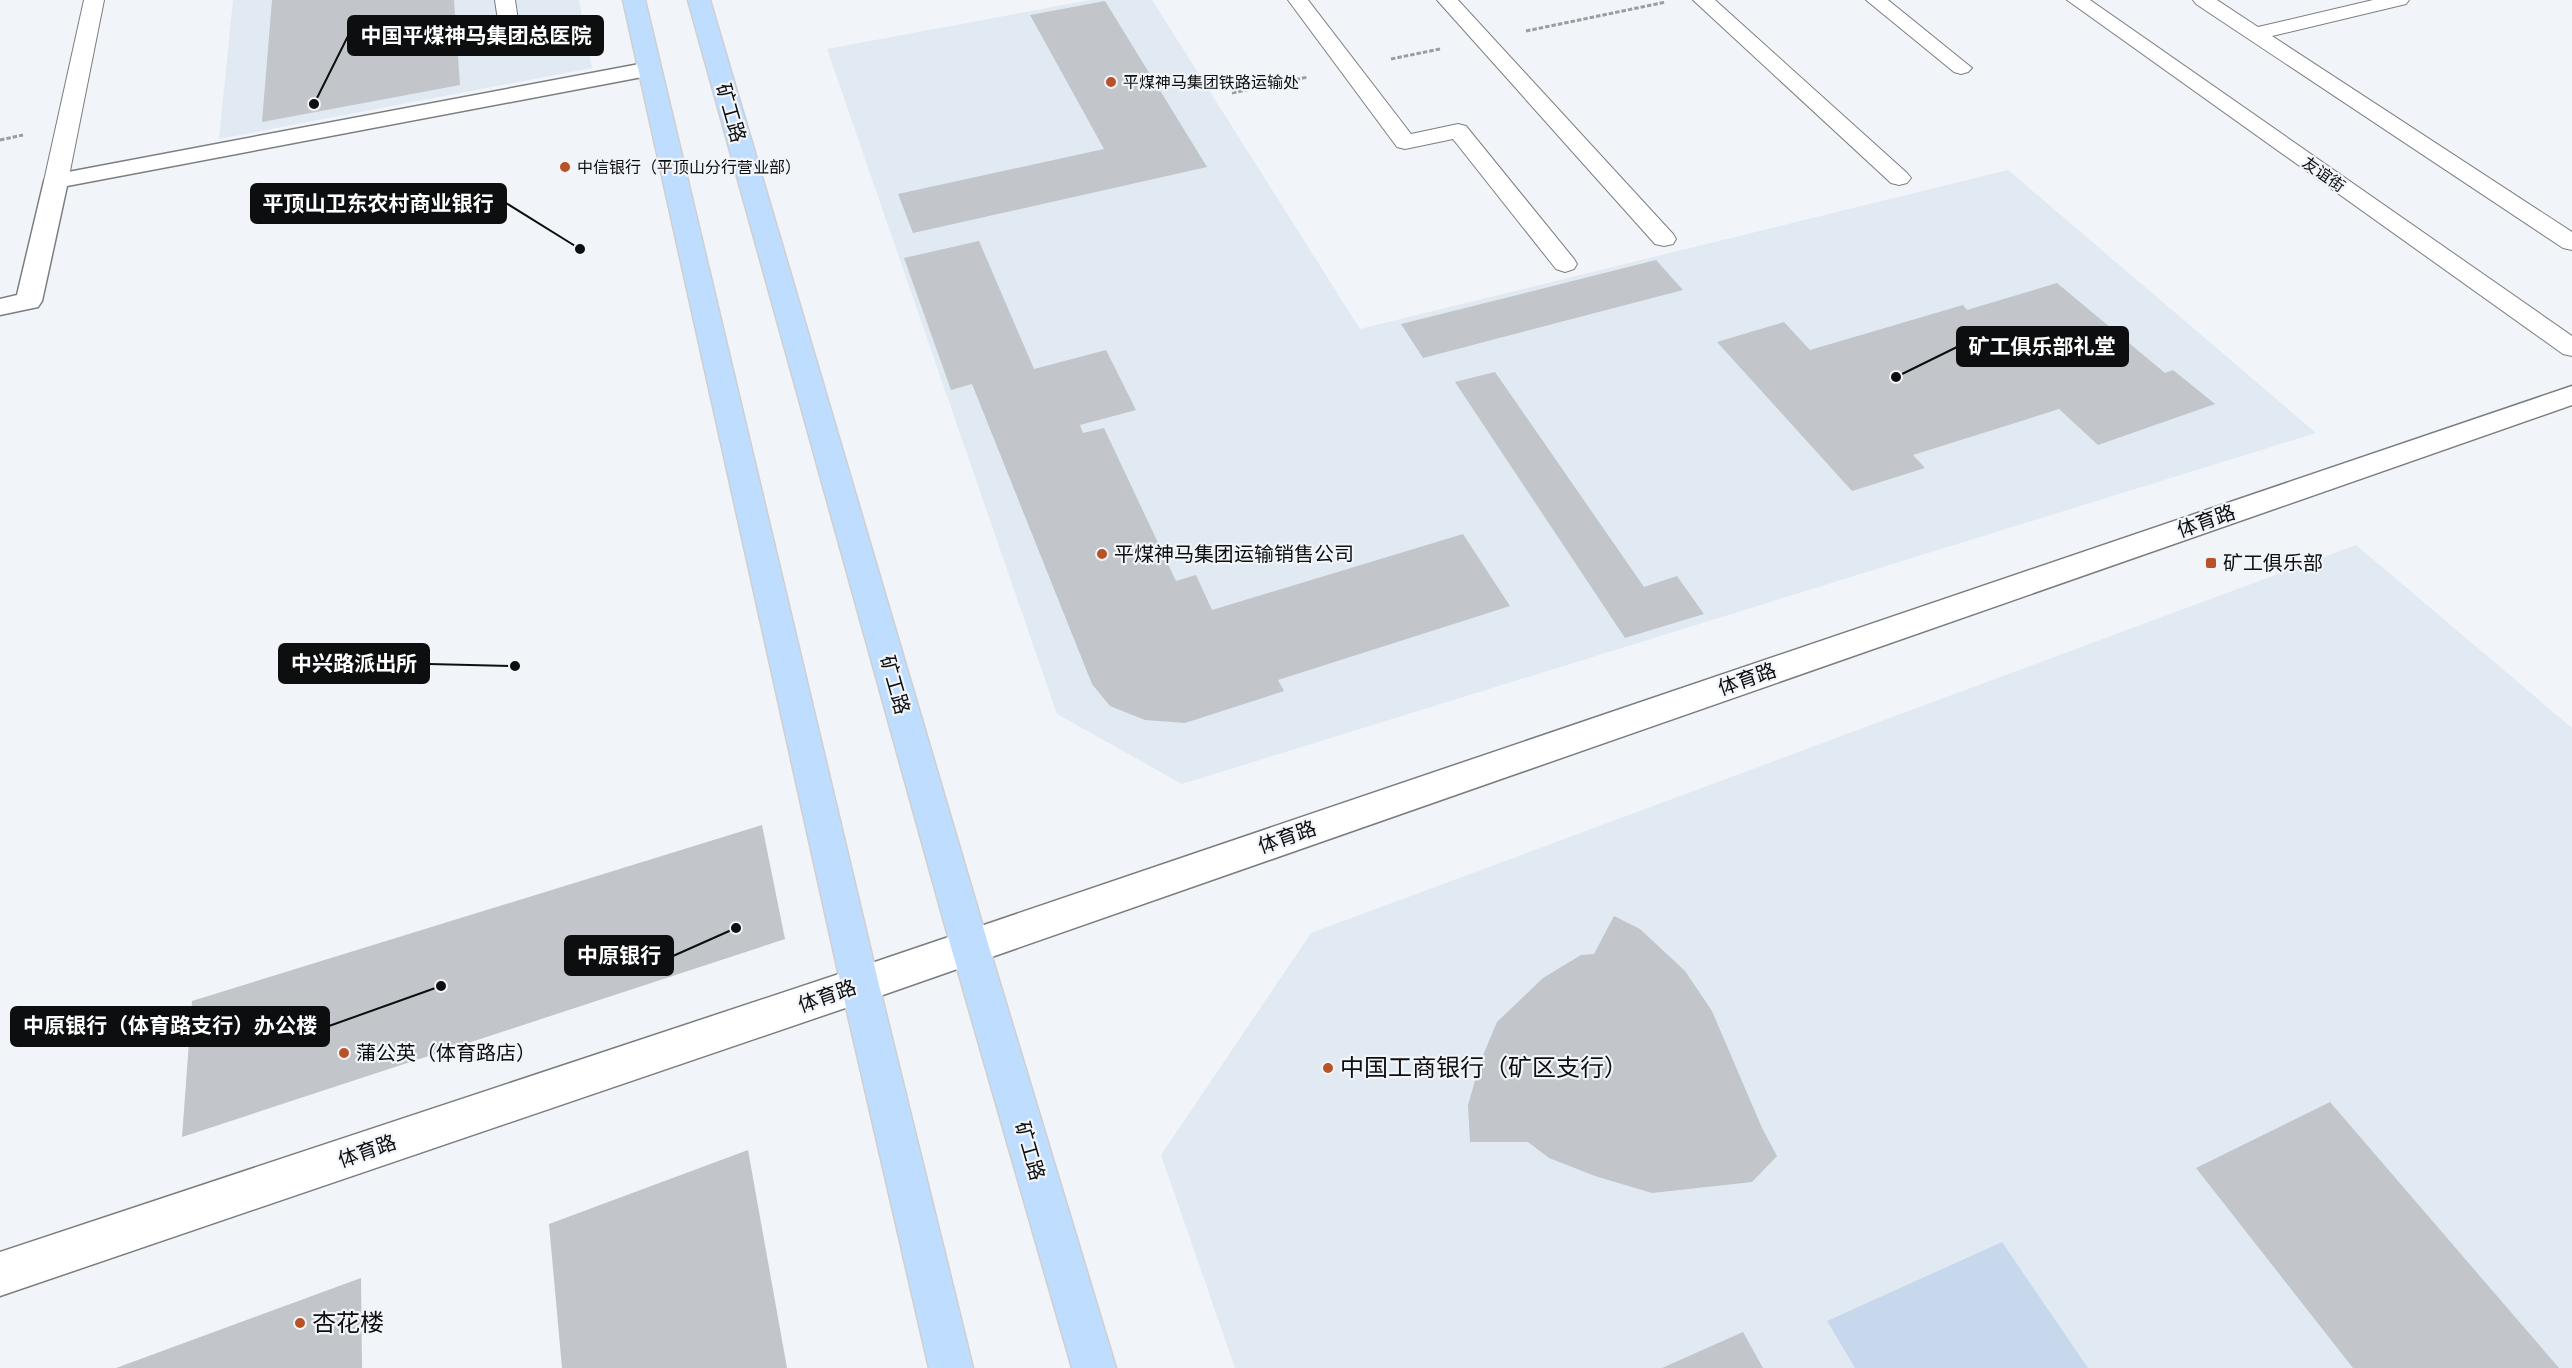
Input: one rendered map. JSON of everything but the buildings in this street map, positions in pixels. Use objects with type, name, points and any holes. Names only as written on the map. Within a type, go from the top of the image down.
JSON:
[{"type":"main road","name":"矿工路","points":[[699,0],[970,946],[1094,1368]]},
{"type":"main road","points":[[636,9],[860,985],[951,1368]]},
{"type":"street","points":[[0,307],[29,301],[56,181],[650,69]]},
{"type":"street","name":"体育路","points":[[0,1274],[860,985],[2572,395]]},
{"type":"lane","points":[[56,181],[94,0]]},
{"type":"lane","points":[[506,0],[511,41]]},
{"type":"lane","points":[[1298,0],[1406,142],[1458,131],[1565,264]]},
{"type":"lane","points":[[1447,0],[1664,239]]},
{"type":"lane","points":[[1703,0],[1899,178]]},
{"type":"lane","points":[[1876,0],[1961,68]]},
{"type":"lane","name":"友谊街","points":[[2077,0],[2572,348]]},
{"type":"lane","points":[[2203,0],[2572,243]]},
{"type":"lane","points":[[2255,34],[2399,0]]},
{"type":"path","points":[[511,41],[636,9]]},
{"type":"shaded area","points":[[233,0],[579,0],[592,68],[219,139]]},
{"type":"shaded area","points":[[1090,0],[1152,0],[1360,329],[2008,170],[2316,433],[1182,784],[1057,714],[827,49]]},
{"type":"shaded area","points":[[2356,545],[2572,728],[2572,1368],[1235,1368],[1161,1155],[1311,933]]},
{"type":"shaded area","points":[[2002,1242],[2088,1368],[1855,1368],[1827,1321]]},
{"type":"place","name":"平煤神马集团铁路运输处","points":[[1111,82]]},
{"type":"place","name":"中国平煤神马集团总医院","points":[[314,104]]},
{"type":"place","name":"中信银行（平顶山分行营业部）","points":[[565,167]]},
{"type":"place","name":"平顶山卫东农村商业银行","points":[[580,249]]},
{"type":"place","name":"矿工俱乐部礼堂","points":[[1896,377]]},
{"type":"place","name":"平煤神马集团运输销售公司","points":[[1102,554]]},
{"type":"place","name":"矿工俱乐部","points":[[2211,563]]},
{"type":"place","name":"中兴路派出所","points":[[515,666]]},
{"type":"place","name":"中原银行","points":[[736,928]]},
{"type":"place","name":"中原银行（体育路支行）办公楼","points":[[441,986]]},
{"type":"place","name":"蒲公英（体育路店）","points":[[344,1053]]},
{"type":"place","name":"中国工商银行（矿区支行）","points":[[1328,1068]]},
{"type":"place","name":"杏花楼","points":[[300,1323]]}]
